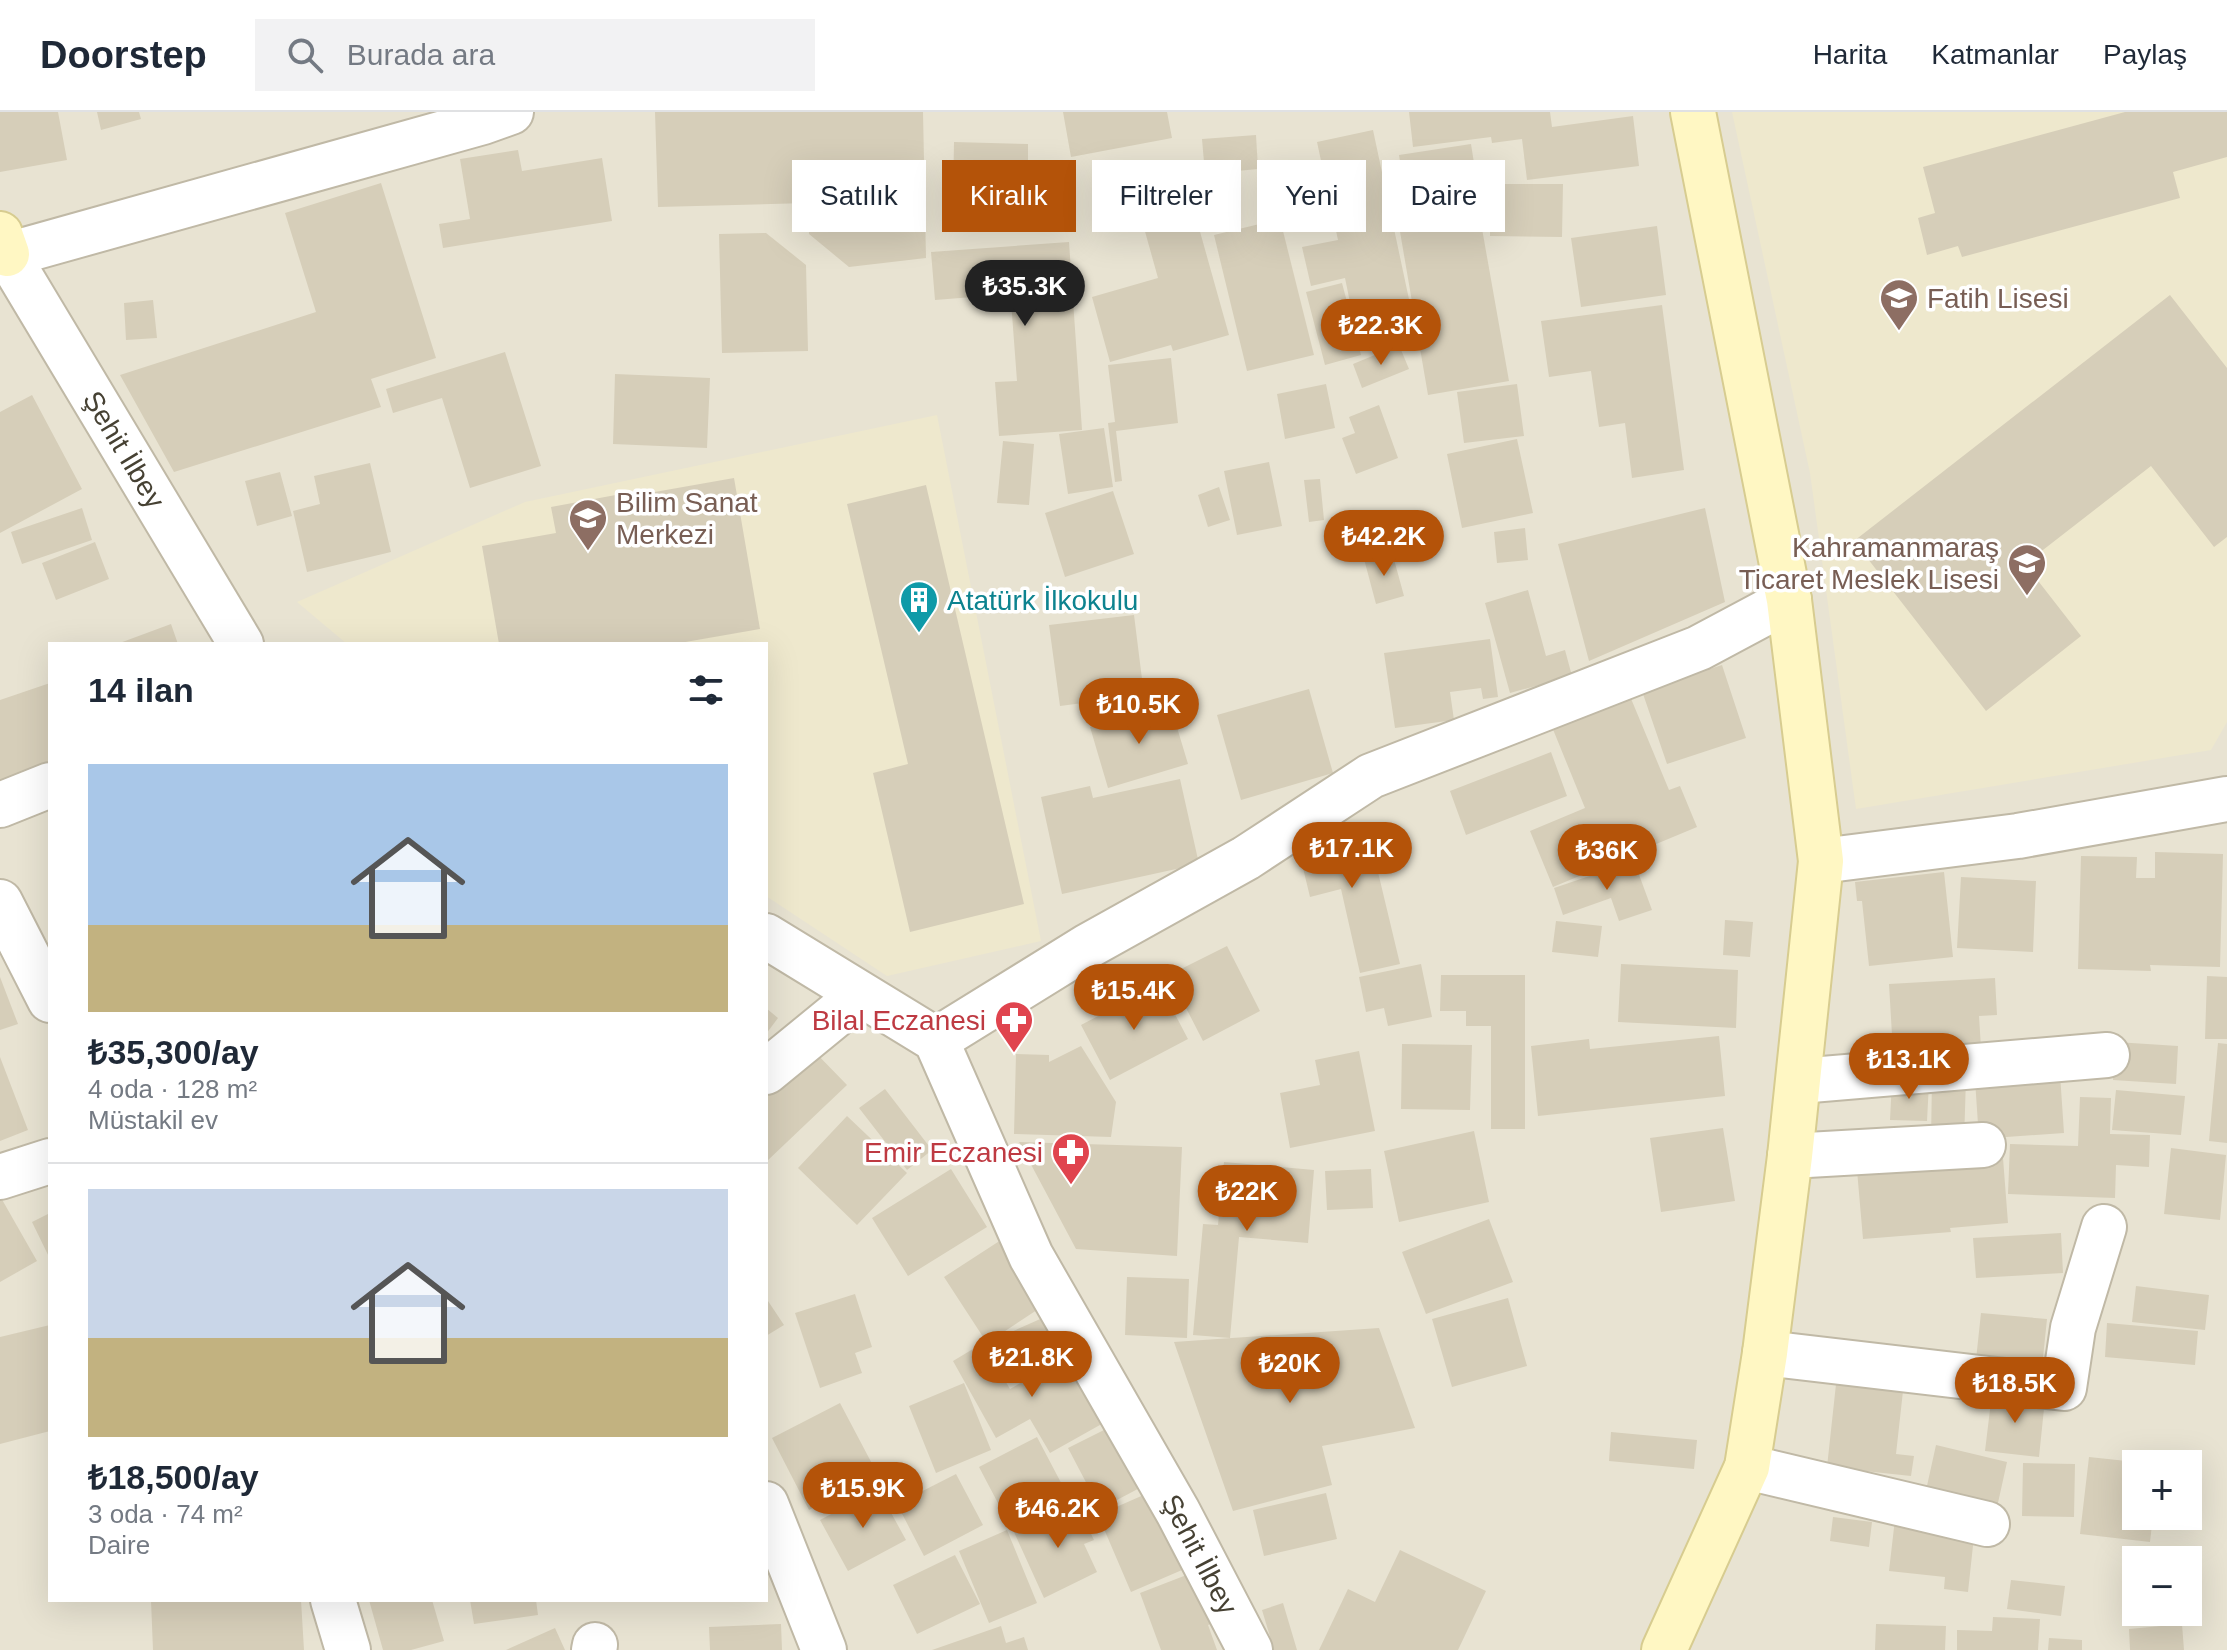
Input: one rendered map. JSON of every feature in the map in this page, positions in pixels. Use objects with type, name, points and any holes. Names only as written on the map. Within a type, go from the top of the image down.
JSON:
[{"type":"street","points":[[2,248],[483,122],[511,112]]},
{"type":"street","points":[[1664,1650],[1747,1467],[1790,1156],[1821,861],[1789,600],[1693,112]]},
{"type":"street","name":"Şehit İlbey","points":[[2,248],[240,642]]},
{"type":"street","points":[[768,937],[936,1040],[1088,946],[1246,858],[1371,776],[1699,648],[1789,600]]},
{"type":"street","points":[[0,805],[48,786]]},
{"type":"street","points":[[1821,861],[2018,836],[2227,799]]},
{"type":"street","points":[[0,902],[48,996]]},
{"type":"street","points":[[768,1070],[860,995]]},
{"type":"street","name":"Şehit İlbey","points":[[936,1040],[1031,1256],[1178,1512],[1250,1650]]},
{"type":"street","points":[[1799,1081],[2107,1055]]},
{"type":"street","points":[[1790,1156],[1983,1145]]},
{"type":"street","points":[[0,1177],[48,1162]]},
{"type":"street","points":[[1765,1353],[2064,1388],[2073,1328],[2104,1227]]},
{"type":"street","points":[[1747,1467],[1987,1524]]},
{"type":"street","points":[[768,1509],[824,1650]]},
{"type":"street","points":[[334,1602],[347,1650]]},
{"type":"shaded area","points":[[0,112],[2227,112],[2227,1650],[0,1650]]},
{"type":"shaded area","name":"Kahramanmaraş Ticaret Meslek Lisesi","points":[[1732,112],[2227,112],[2227,722],[2211,750],[1856,809],[1810,473]]},
{"type":"shaded area","points":[[937,415],[1041,941],[887,976],[768,897],[768,642],[345,642],[297,602],[525,502]]},
{"type":"building","points":[[0,112],[58,112],[67,160],[0,172]]},
{"type":"building","points":[[97,112],[139,112],[141,119],[101,130]]},
{"type":"building","points":[[655,112],[923,112],[924,160],[792,160],[792,203],[658,207]]},
{"type":"building","points":[[1063,112],[1167,112],[1172,138],[1071,157]]},
{"type":"building","points":[[1409,112],[1550,112],[1552,127],[1633,116],[1639,166],[1527,180],[1522,139],[1492,143],[1491,137],[1413,147]]},
{"type":"building","points":[[2125,112],[2227,112],[2227,157],[2173,172],[2180,198],[1962,257],[1958,246],[1927,255],[1918,218],[1935,213],[1923,167]]},
{"type":"building","points":[[1373,130],[1382,172],[1382,232],[1395,232],[1410,304],[1353,317],[1345,278],[1311,286],[1302,247],[1338,240],[1336,232],[1366,232],[1366,160],[1321,160],[1317,142]]},
{"type":"building","points":[[1256,135],[1257,169],[1241,171],[1241,160],[1204,160],[1202,139]]},
{"type":"building","points":[[954,142],[1028,144],[1028,160],[954,160]]},
{"type":"building","points":[[1471,144],[1474,160],[1400,160],[1399,155]]},
{"type":"building","points":[[518,150],[522,171],[602,158],[612,221],[443,248],[439,224],[470,219],[460,159]]},
{"type":"building","points":[[381,183],[436,358],[371,379],[381,407],[174,472],[120,375],[316,312],[285,213]]},
{"type":"building","points":[[1505,184],[1563,184],[1562,237],[1490,236],[1490,232],[1505,232]]},
{"type":"building","points":[[1257,225],[1257,232],[1283,232],[1314,355],[1247,371],[1214,235],[1241,232],[1241,228]]},
{"type":"building","points":[[1657,226],[1666,295],[1581,307],[1571,238]]},
{"type":"building","points":[[925,232],[926,258],[849,267],[809,234]]},
{"type":"building","points":[[1145,232],[1200,232],[1229,335],[1173,351],[1171,345],[1110,362],[1092,297],[1158,278]]},
{"type":"building","points":[[1400,232],[1483,232],[1509,381],[1428,395]]},
{"type":"building","points":[[766,233],[806,265],[808,351],[722,353],[719,234]]},
{"type":"building","points":[[1069,242],[1082,430],[999,436],[995,382],[1017,381],[1011,301],[985,303],[985,296],[935,300],[931,252]]},
{"type":"building","points":[[1342,283],[1361,355],[1325,365],[1306,292]]},
{"type":"building","points":[[2170,295],[2227,368],[2227,537],[2214,547],[2151,466],[2025,564],[2081,636],[1986,711],[1854,541]]},
{"type":"building","points":[[153,300],[157,338],[126,340],[124,303]]},
{"type":"building","points":[[1662,305],[1684,470],[1632,478],[1625,423],[1599,427],[1591,371],[1549,377],[1541,321]]},
{"type":"building","points":[[1399,345],[1409,369],[1362,388],[1353,364]]},
{"type":"building","points":[[505,352],[541,466],[470,488],[442,398],[393,413],[386,389]]},
{"type":"building","points":[[1171,358],[1178,423],[1116,431],[1122,481],[1115,482],[1108,423],[1115,422],[1108,365]]},
{"type":"building","points":[[615,374],[710,378],[707,448],[613,444]]},
{"type":"building","points":[[1326,384],[1335,428],[1285,439],[1277,394]]},
{"type":"building","points":[[1517,384],[1524,436],[1464,443],[1457,392]]},
{"type":"building","points":[[32,395],[82,489],[0,533],[0,412]]},
{"type":"building","points":[[1379,405],[1398,458],[1356,474],[1342,438],[1355,433],[1349,417]]},
{"type":"building","points":[[1104,428],[1113,487],[1068,494],[1059,434]]},
{"type":"building","points":[[1517,439],[1533,513],[1462,528],[1447,454]]},
{"type":"building","points":[[1003,441],[1034,444],[1029,505],[997,503]]},
{"type":"building","points":[[1269,462],[1282,526],[1237,535],[1224,471]]},
{"type":"building","points":[[370,463],[391,552],[307,572],[293,511],[320,504],[314,476]]},
{"type":"building","points":[[280,472],[292,516],[257,526],[245,481]]},
{"type":"building","points":[[734,478],[760,629],[685,642],[499,642],[482,546],[556,533],[551,507],[648,489],[649,493]]},
{"type":"building","points":[[1320,479],[1324,520],[1309,522],[1304,480]]},
{"type":"building","name":"Atatürk İlkokulu","points":[[926,485],[1024,904],[910,932],[873,773],[908,764],[847,504]]},
{"type":"building","points":[[1219,487],[1230,520],[1208,527],[1198,495]]},
{"type":"building","points":[[1113,491],[1134,554],[1065,577],[1045,513]]},
{"type":"building","points":[[82,508],[92,540],[22,564],[11,532]]},
{"type":"building","points":[[1705,508],[1725,602],[1589,661],[1558,544]]},
{"type":"building","points":[[1525,528],[1528,560],[1497,563],[1494,532]]},
{"type":"building","points":[[95,542],[109,579],[56,600],[42,563]]},
{"type":"building","points":[[1392,552],[1404,596],[1376,604],[1364,559]]},
{"type":"building","points":[[1528,590],[1546,656],[1565,650],[1572,676],[1510,693],[1485,603]]},
{"type":"building","points":[[1134,615],[1144,695],[1060,706],[1049,625]]},
{"type":"building","points":[[171,624],[177,642],[122,642]]},
{"type":"building","points":[[1490,639],[1498,697],[1483,699],[1481,688],[1450,692],[1454,720],[1395,728],[1384,653]]},
{"type":"building","points":[[1722,665],[1746,738],[1667,764],[1642,691]]},
{"type":"building","points":[[48,684],[48,770],[0,785],[0,700]]},
{"type":"building","points":[[1309,689],[1333,773],[1241,800],[1217,715]]},
{"type":"building","points":[[1627,689],[1669,790],[1680,786],[1697,827],[1553,887],[1530,831],[1585,808],[1550,722]]},
{"type":"building","points":[[1170,704],[1188,764],[1108,788],[1090,727]]},
{"type":"building","points":[[1551,752],[1567,796],[1466,835],[1450,791]]},
{"type":"building","points":[[1180,779],[1199,864],[1062,894],[1041,797],[1090,786],[1093,798]]},
{"type":"building","points":[[1366,822],[1400,964],[1360,973],[1341,889],[1310,897],[1296,839]]},
{"type":"building","points":[[2155,852],[2223,854],[2220,967],[2150,965],[2151,971],[2078,969],[2081,856],[2137,857],[2136,878],[2155,878]]},
{"type":"building","points":[[1634,861],[1652,910],[1619,921],[1611,898],[1563,915],[1554,888]]},
{"type":"building","points":[[1944,872],[1953,957],[1869,966],[1862,901],[1857,901],[1855,882]]},
{"type":"building","points":[[1961,877],[2036,881],[2033,952],[1957,948]]},
{"type":"building","points":[[1725,920],[1753,922],[1750,957],[1723,955]]},
{"type":"building","points":[[1556,921],[1602,926],[1598,957],[1552,952]]},
{"type":"building","points":[[1227,946],[1260,1011],[1203,1041],[1169,975]]},
{"type":"building","points":[[1421,964],[1432,1017],[1388,1026],[1384,1008],[1366,1012],[1359,977]]},
{"type":"building","points":[[1621,964],[1738,970],[1736,1028],[1618,1022]]},
{"type":"building","points":[[1441,975],[1525,975],[1525,1129],[1491,1129],[1491,1026],[1466,1026],[1466,1011],[1440,1011]]},
{"type":"building","points":[[2207,976],[2227,977],[2227,1039],[2205,1039]]},
{"type":"building","points":[[0,977],[18,1024],[0,1030]]},
{"type":"building","points":[[1995,978],[1997,1015],[1979,1016],[1981,1048],[1893,1052],[1889,984]]},
{"type":"building","points":[[1159,984],[1188,1039],[1110,1080],[1081,1025]]},
{"type":"building","points":[[768,1010],[778,1018],[768,1031]]},
{"type":"building","points":[[1719,1036],[1725,1096],[1538,1116],[1531,1046],[1589,1039],[1590,1049]]},
{"type":"building","points":[[2116,1042],[2178,1046],[2176,1084],[2113,1080]]},
{"type":"building","points":[[2218,1043],[2227,1044],[2227,1143],[2209,1141]]},
{"type":"building","points":[[1402,1044],[1472,1045],[1470,1110],[1401,1109]]},
{"type":"building","points":[[1081,1046],[1116,1102],[1111,1137],[1014,1134],[1016,1054],[1049,1055],[1049,1062]]},
{"type":"building","points":[[811,1048],[847,1085],[768,1160],[768,1089]]},
{"type":"building","points":[[1359,1051],[1375,1131],[1290,1148],[1280,1093],[1320,1085],[1315,1060]]},
{"type":"building","points":[[0,1057],[28,1130],[0,1141]]},
{"type":"building","points":[[2060,1074],[2064,1133],[1979,1139],[1975,1080]]},
{"type":"building","points":[[1932,1078],[1966,1078],[1964,1142],[1931,1141]]},
{"type":"building","points":[[1892,1081],[1929,1083],[1927,1121],[1890,1120]]},
{"type":"building","points":[[885,1089],[932,1150],[907,1170],[859,1108]]},
{"type":"building","points":[[2116,1090],[2185,1096],[2181,1135],[2112,1130]]},
{"type":"building","points":[[2080,1097],[2111,1098],[2110,1134],[2150,1135],[2149,1167],[2116,1165],[2115,1198],[2008,1194],[2010,1144],[2078,1146]]},
{"type":"building","points":[[847,1116],[907,1173],[857,1225],[798,1168]]},
{"type":"building","points":[[1723,1128],[1735,1201],[1661,1212],[1650,1138]]},
{"type":"building","points":[[1474,1131],[1489,1202],[1399,1222],[1384,1151]]},
{"type":"building","points":[[1019,1142],[1182,1147],[1177,1256],[1076,1249]]},
{"type":"building","points":[[2171,1148],[2226,1155],[2220,1220],[2164,1214]]},
{"type":"building","points":[[2003,1158],[2008,1223],[1950,1228],[1951,1232],[1863,1239],[1857,1170]]},
{"type":"building","points":[[1224,1162],[1314,1170],[1308,1243],[1239,1237],[1230,1338],[1193,1335],[1203,1224],[1218,1225]]},
{"type":"building","points":[[951,1169],[987,1227],[908,1276],[872,1218]]},
{"type":"building","points":[[1371,1169],[1373,1208],[1327,1210],[1325,1171]]},
{"type":"building","points":[[0,1196],[37,1261],[0,1282]]},
{"type":"building","points":[[48,1214],[48,1255],[32,1222]]},
{"type":"building","points":[[1489,1219],[1513,1282],[1426,1314],[1402,1252]]},
{"type":"building","points":[[2061,1233],[2063,1273],[1976,1278],[1973,1238]]},
{"type":"building","points":[[1001,1240],[1043,1306],[987,1343],[944,1277]]},
{"type":"building","points":[[1127,1277],[1189,1279],[1187,1338],[1125,1335]]},
{"type":"building","points":[[2136,1286],[2209,1295],[2205,1330],[2132,1322]]},
{"type":"building","points":[[855,1294],[872,1347],[855,1353],[862,1373],[820,1388],[795,1313]]},
{"type":"building","points":[[1508,1298],[1527,1366],[1452,1387],[1432,1319]]},
{"type":"building","points":[[768,1301],[784,1325],[768,1335]]},
{"type":"building","points":[[1981,1313],[2047,1319],[2041,1377],[1975,1369]]},
{"type":"building","points":[[1047,1316],[1060,1347],[1005,1372],[991,1341]]},
{"type":"building","points":[[2107,1323],[2198,1331],[2195,1365],[2105,1357]]},
{"type":"building","points":[[48,1325],[48,1432],[0,1444],[0,1337]]},
{"type":"building","points":[[1379,1328],[1415,1428],[1322,1446],[1332,1485],[1233,1511],[1174,1342]]},
{"type":"building","points":[[983,1343],[1010,1389],[1069,1355],[1107,1421],[1050,1453],[1030,1419],[996,1438],[953,1361]]},
{"type":"building","points":[[1837,1375],[1904,1382],[1896,1454],[1914,1456],[1911,1476],[1827,1467]]},
{"type":"building","points":[[964,1383],[991,1450],[936,1473],[909,1406]]},
{"type":"building","points":[[1992,1393],[2045,1399],[2039,1457],[1985,1451]]},
{"type":"building","points":[[840,1403],[878,1475],[809,1510],[772,1438]]},
{"type":"building","points":[[1118,1423],[1149,1483],[1100,1509],[1068,1448]]},
{"type":"building","points":[[1611,1432],[1697,1440],[1694,1469],[1609,1461]]},
{"type":"building","points":[[1037,1437],[1068,1496],[1010,1526],[979,1467]]},
{"type":"building","points":[[1936,1445],[2007,1462],[1994,1521],[1923,1504]]},
{"type":"building","points":[[2089,1457],[2122,1461],[2122,1530],[2151,1530],[2150,1542],[2080,1534]]},
{"type":"building","points":[[2023,1463],[2075,1464],[2074,1517],[2022,1516]]},
{"type":"building","points":[[956,1474],[983,1525],[924,1556],[897,1504]]},
{"type":"building","points":[[878,1489],[906,1540],[848,1571],[820,1520]]},
{"type":"building","points":[[1155,1490],[1189,1567],[1131,1592],[1098,1515]]},
{"type":"building","points":[[1326,1493],[1337,1539],[1264,1556],[1253,1510]]},
{"type":"building","points":[[1076,1503],[1094,1540],[1084,1544],[1097,1572],[1044,1598],[1014,1532]]},
{"type":"building","points":[[1833,1517],[1872,1522],[1869,1547],[1830,1541]]},
{"type":"building","points":[[1895,1519],[1975,1527],[1968,1592],[1944,1589],[1945,1577],[1889,1571]]},
{"type":"building","points":[[1007,1530],[1037,1603],[989,1623],[959,1551]]},
{"type":"building","points":[[1400,1550],[1486,1591],[1458,1650],[1319,1650],[1348,1589],[1375,1602]]},
{"type":"building","points":[[955,1555],[980,1604],[917,1634],[893,1585]]},
{"type":"building","points":[[1202,1569],[1221,1620],[1208,1625],[1217,1650],[1161,1650],[1140,1593]]},
{"type":"building","points":[[2011,1580],[2065,1586],[2061,1616],[2007,1609]]},
{"type":"building","points":[[151,1602],[301,1602],[304,1650],[153,1650]]},
{"type":"building","points":[[370,1602],[433,1602],[444,1641],[411,1650],[383,1650]]},
{"type":"building","points":[[470,1602],[536,1602],[538,1615],[474,1624]]},
{"type":"building","points":[[1283,1603],[1297,1650],[1274,1650],[1262,1610]]},
{"type":"building","points":[[1993,1617],[2040,1619],[2038,1650],[1957,1650],[1957,1630],[1992,1631]]},
{"type":"building","points":[[781,1624],[782,1650],[710,1650],[709,1627]]},
{"type":"building","points":[[1876,1624],[1946,1626],[1945,1650],[1875,1650]]},
{"type":"building","points":[[1001,1626],[1006,1643],[1024,1637],[1028,1650],[932,1650]]},
{"type":"building","points":[[2182,1626],[2184,1650],[2130,1650],[2129,1629]]},
{"type":"building","points":[[555,1628],[565,1650],[506,1650]]},
{"type":"building","points":[[2049,1638],[2082,1640],[2082,1650],[2048,1650]]},
{"type":"place","name":"Fatih Lisesi","points":[[1899,332]]},
{"type":"place","name":"Bilim Sanat Merkezi","points":[[588,552]]},
{"type":"place","name":"Kahramanmaraş Ticaret Meslek Lisesi","points":[[2027,597]]},
{"type":"place","name":"Atatürk İlkokulu","points":[[919,634]]},
{"type":"place","name":"Bilal Eczanesi","points":[[1014,1054]]},
{"type":"place","name":"Emir Eczanesi","points":[[1071,1186]]}]
